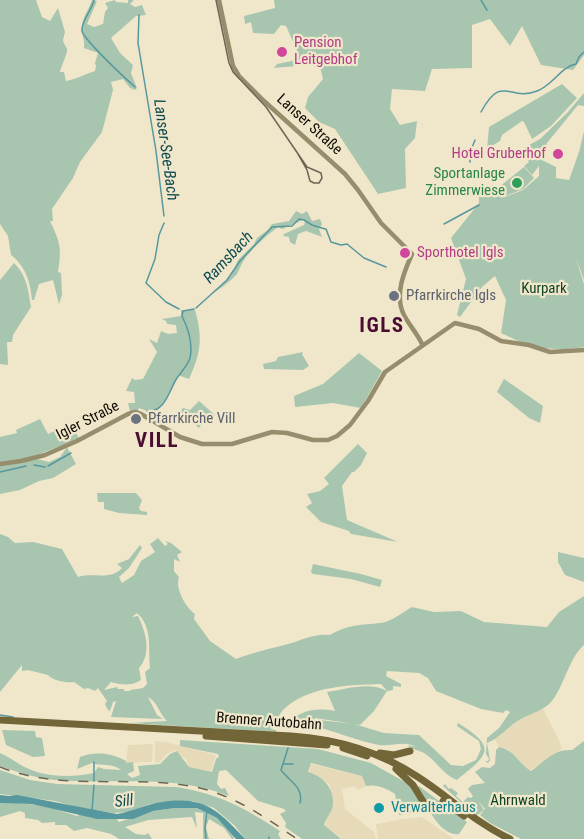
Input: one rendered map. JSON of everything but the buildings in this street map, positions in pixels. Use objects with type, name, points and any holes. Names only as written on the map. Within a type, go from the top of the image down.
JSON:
[{"type":"highway","name":"Brenner Autobahn","points":[[0,723],[327,740],[361,748],[386,759],[417,776],[471,819],[510,839]]},
{"type":"highway","name":"Brenner Autobahn","points":[[294,739],[345,749],[376,759],[396,769],[500,839]]},
{"type":"highway","points":[[361,748],[386,755],[410,752],[405,762],[417,776]]},
{"type":"highway","points":[[396,769],[413,785],[424,803]]},
{"type":"main road","name":"Lanser Straße","points":[[219,0],[233,66],[243,82],[345,174],[381,223],[412,254],[400,288],[399,302],[404,315],[422,344]]},
{"type":"main road","name":"Igler Straße","points":[[0,464],[45,455],[134,412],[188,441],[208,445],[232,444],[272,432],[313,440],[330,439],[350,426],[385,372],[422,344],[449,326],[458,323],[479,329],[507,343],[555,352],[584,350]]},
{"type":"shaded area","points":[[543,709],[562,749],[551,755],[541,765],[529,770],[508,749],[499,747],[494,738],[518,720]]},
{"type":"shaded area","points":[[155,741],[216,755],[211,772],[189,767],[186,759],[178,754],[177,750],[168,753],[159,763],[155,762]]},
{"type":"shaded area","points":[[153,744],[152,762],[126,763],[128,745]]},
{"type":"shaded area","points":[[311,764],[362,776],[366,786],[358,790],[354,786],[342,789],[345,809],[374,832],[376,839],[342,839],[325,826],[333,803],[330,785],[309,772]]},
{"type":"shaded area","points":[[422,817],[454,839],[378,839],[376,824]]},
{"type":"green space","points":[[0,0],[36,0],[42,17],[50,21],[58,8],[65,32],[63,41],[67,49],[60,72],[64,72],[66,81],[95,71],[98,53],[84,48],[82,28],[84,17],[92,0],[97,1],[87,24],[94,27],[103,24],[108,8],[105,3],[115,0],[128,3],[128,0],[134,0],[130,4],[135,7],[142,5],[146,15],[136,16],[111,38],[120,53],[133,65],[131,73],[137,88],[135,90],[130,88],[123,79],[111,82],[113,90],[102,132],[80,162],[73,178],[52,209],[53,221],[50,221],[60,251],[58,272],[61,273],[62,295],[59,304],[53,280],[39,284],[34,300],[32,300],[26,275],[11,255],[8,236],[0,224]]},
{"type":"green space","points":[[274,0],[584,0],[584,55],[573,70],[541,65],[522,26],[510,46],[490,19],[472,25],[472,68],[432,69],[425,91],[392,89],[390,109],[400,125],[417,121],[415,138],[405,149],[406,188],[378,194],[335,129],[319,122],[305,108],[308,97],[323,79],[320,67],[307,65],[274,68],[277,64],[297,60],[299,55],[286,26],[281,25],[274,34],[253,33],[251,22],[245,24],[244,16],[275,8]]},
{"type":"green space","points":[[562,84],[577,98],[551,126],[532,139],[522,121],[502,135],[500,141],[487,149],[489,127]]},
{"type":"green space","name":"Kurpark","points":[[584,93],[584,106],[578,105],[547,143],[540,159],[556,167],[556,178],[569,180],[584,131],[584,280],[576,258],[584,284],[584,347],[541,348],[501,333],[506,300],[495,276],[482,287],[460,317],[457,315],[466,279],[451,238],[479,203],[479,193],[498,188],[505,197],[523,190],[539,176],[539,166],[532,175],[524,166],[529,162],[520,150],[540,139]]},
{"type":"green space","name":"Sportanlage Zimmerwiese","points":[[524,167],[534,178],[523,189],[506,196],[499,187]]},
{"type":"green space","points":[[296,211],[302,214],[307,211],[312,221],[320,219],[322,224],[319,229],[322,237],[306,231],[298,234],[295,245],[290,242],[289,237],[283,236],[304,225],[305,222],[303,220],[282,229],[278,227],[250,253],[235,276],[211,294],[231,276],[238,260],[257,238],[272,224],[289,221]]},
{"type":"green space","points":[[14,263],[24,278],[31,307],[13,335],[12,342],[7,342],[8,365],[0,364],[0,280]]},
{"type":"green space","points":[[181,310],[195,310],[200,337],[196,361],[189,379],[178,375],[170,393],[158,410],[147,411],[139,408],[138,411],[130,411],[128,403],[135,403],[134,392],[126,391],[132,378],[143,379],[157,352],[149,339],[157,343],[161,331],[168,334],[177,333],[176,325],[167,324],[162,319],[181,316]]},
{"type":"green space","points":[[303,352],[309,366],[303,370],[264,369],[263,364],[276,361],[278,357]]},
{"type":"green space","points":[[359,353],[382,371],[361,408],[333,403],[295,407],[294,396],[323,384]]},
{"type":"green space","points":[[504,379],[543,406],[540,423],[529,418],[497,392]]},
{"type":"green space","points":[[199,401],[215,415],[213,418],[208,416],[199,428],[180,412],[183,408],[190,410]]},
{"type":"green space","points":[[40,419],[48,434],[71,423],[74,429],[71,430],[73,433],[76,432],[79,439],[29,458],[0,463],[0,437],[17,433],[16,430]]},
{"type":"green space","points":[[358,444],[367,453],[361,465],[352,472],[342,486],[347,520],[398,542],[351,534],[349,531],[321,522],[306,507],[312,503],[307,494],[320,491],[329,484],[324,478]]},
{"type":"green space","points":[[67,447],[76,464],[53,478],[39,481],[20,490],[0,494],[0,465],[37,459],[49,462],[60,457]]},
{"type":"green space","points":[[97,493],[136,493],[142,500],[139,508],[147,512],[147,515],[119,513],[104,509],[104,502],[98,502]]},
{"type":"green space","points":[[0,534],[15,543],[33,542],[62,549],[78,577],[117,572],[122,568],[117,564],[129,559],[140,545],[142,548],[129,568],[119,577],[122,583],[134,575],[141,561],[155,552],[150,544],[158,538],[165,546],[168,544],[165,541],[171,543],[182,552],[177,555],[180,562],[174,559],[174,571],[179,577],[178,586],[184,602],[195,614],[194,619],[210,641],[236,659],[314,636],[330,635],[349,627],[385,622],[412,607],[434,612],[461,611],[484,622],[547,627],[559,612],[584,596],[584,645],[574,657],[552,701],[487,743],[490,760],[488,763],[485,761],[489,759],[486,754],[487,738],[499,728],[510,712],[481,709],[436,691],[428,678],[419,673],[387,671],[386,676],[401,684],[401,687],[393,686],[393,690],[387,691],[381,684],[317,691],[294,701],[282,711],[271,729],[276,732],[129,723],[167,721],[148,697],[157,715],[163,719],[111,717],[116,701],[113,702],[110,711],[108,710],[105,704],[107,701],[98,688],[95,691],[84,689],[74,682],[60,681],[28,670],[22,671],[22,665],[0,692]],"holes":[[[137,613],[142,619],[149,639],[150,668],[145,672],[147,684],[143,688],[130,691],[117,687],[104,690],[111,682],[126,684],[141,680],[139,668],[147,650],[138,616],[132,617]]]},
{"type":"green space","points":[[558,552],[584,558],[584,582],[565,575],[558,562]]},
{"type":"green space","points":[[313,564],[382,580],[380,587],[351,579],[313,574],[311,572]]},
{"type":"green space","points":[[357,687],[380,688],[387,691],[374,711],[360,725],[315,718],[311,725],[303,723],[282,727],[295,717],[313,710],[335,711],[327,692]]},
{"type":"green space","points":[[319,720],[354,724],[384,733],[419,735],[451,765],[463,766],[476,760],[481,749],[479,741],[457,726],[458,723],[479,739],[484,745],[484,751],[476,764],[457,780],[448,775],[429,756],[408,745],[416,747],[412,745],[403,744],[379,745],[363,741],[315,726],[314,723]]},
{"type":"green space","points":[[2,730],[35,731],[36,737],[42,738],[45,756],[33,757],[6,745]]},
{"type":"green space","points":[[180,740],[318,749],[371,763],[414,787],[421,801],[420,808],[416,812],[399,815],[395,794],[392,792],[378,786],[366,786],[362,776],[311,763],[308,772],[318,776],[326,783],[332,793],[332,809],[324,825],[341,839],[302,839],[285,827],[286,823],[280,814],[286,811],[284,809],[258,801],[226,770],[219,771],[217,784],[221,789],[225,788],[229,796],[186,784],[54,780],[0,766],[0,753],[29,769],[53,775],[70,776],[94,773],[98,767],[121,770],[114,766],[92,763],[77,769],[80,757],[103,754],[121,758],[126,763],[133,762],[134,771],[127,774],[132,778],[140,775],[138,766],[160,764],[170,754],[177,751],[189,767],[212,772],[216,759],[219,757],[218,754],[180,746]]},
{"type":"green space","name":"Ahrnwald","points":[[584,741],[584,839],[521,839],[490,823],[480,815],[485,809],[478,801],[484,810],[476,816],[443,786],[445,784],[449,789],[458,793],[456,796],[463,802],[473,796],[468,789],[472,785],[485,783],[475,772],[482,767],[490,768],[495,764],[496,750],[499,747],[513,754],[531,771],[550,756],[559,751],[572,750]]},
{"type":"green space","points":[[0,770],[30,780],[57,784],[177,787],[192,790],[219,798],[255,815],[280,831],[278,834],[281,839],[245,839],[235,826],[214,808],[193,801],[150,804],[129,812],[113,813],[55,801],[0,794]]},
{"type":"green space","points":[[419,786],[467,822],[459,834],[445,830],[439,824],[417,788]]},
{"type":"green space","points":[[0,802],[42,805],[77,816],[81,814],[116,818],[119,822],[153,811],[197,808],[217,818],[234,839],[224,828],[209,819],[206,827],[209,839],[203,839],[203,813],[195,812],[197,829],[192,817],[148,820],[125,827],[136,834],[148,833],[152,839],[119,839],[111,834],[87,828],[74,831],[66,825],[55,825],[55,822],[42,823],[25,818],[25,813],[20,811],[0,817]]},
{"type":"water","points":[[0,795],[17,795],[117,814],[156,803],[189,801],[209,807],[218,813],[245,839],[236,839],[217,818],[197,808],[153,811],[133,819],[97,819],[32,804],[0,803]]},
{"type":"waterway","name":"Lanser-See-Bach","points":[[94,0],[83,23],[84,36],[135,87]]},
{"type":"waterway","points":[[481,0],[487,10]]},
{"type":"waterway","name":"Lanser-See-Bach","points":[[139,15],[138,43],[164,216]]},
{"type":"waterway","name":"Ramsbach","points":[[481,112],[488,100],[501,91],[519,93],[537,91],[566,68],[576,64],[584,52]]},
{"type":"waterway","name":"Ramsbach","points":[[471,150],[475,140]]},
{"type":"waterway","name":"Ramsbach","points":[[470,152],[470,162]]},
{"type":"waterway","name":"Ramsbach","points":[[444,224],[479,205]]},
{"type":"waterway","name":"Ramsbach","points":[[196,308],[227,280],[240,261],[272,227],[292,226],[299,219],[312,225]]},
{"type":"waterway","name":"Lanser-See-Bach","points":[[164,223],[146,283],[166,302],[179,309]]},
{"type":"waterway","name":"Ramsbach","points":[[312,225],[325,229]]},
{"type":"waterway","name":"Ramsbach","points":[[326,229],[331,242],[347,244],[364,258],[386,267]]},
{"type":"waterway","name":"Ramsbach","points":[[147,411],[159,408],[163,404],[189,361],[190,342],[182,316],[183,311],[194,309]]},
{"type":"waterway","name":"Ramsbach","points":[[48,466],[71,453]]},
{"type":"waterway","name":"Ramsbach","points":[[34,465],[45,467]]},
{"type":"waterway","name":"Ramsbach","points":[[0,472],[26,466]]},
{"type":"waterway","points":[[0,715],[13,717]]},
{"type":"waterway","points":[[288,748],[281,770],[298,788],[300,803]]},
{"type":"waterway","points":[[94,762],[94,781]]},
{"type":"waterway","points":[[283,764],[293,764]]},
{"type":"waterway","points":[[92,811],[94,785]]},
{"type":"waterway","points":[[206,839],[207,810]]},
{"type":"tram line","points":[[216,0],[229,63],[233,72],[266,107],[307,167],[321,173],[322,178],[319,183],[310,181],[307,170],[295,149]]},
{"type":"railway","points":[[0,767],[25,775],[49,779],[150,782],[200,788],[239,803],[297,839]]},
{"type":"place","name":"Pension Leitgebhof","points":[[282,52]]},
{"type":"place","name":"Hotel Gruberhof","points":[[558,154]]},
{"type":"place","name":"Sportanlage Zimmerwiese","points":[[517,183]]},
{"type":"place","name":"Sporthotel Igls","points":[[405,253]]},
{"type":"place","name":"Pfarrkirche Igls","points":[[394,296]]},
{"type":"place","name":"Pfarrkirche Vill","points":[[136,419]]},
{"type":"place","name":"Verwalterhaus","points":[[379,808]]},
{"type":"district","name":"IGLS","points":[[382,327]]},
{"type":"district","name":"VILL","points":[[157,442]]},
{"type":"water label","name":"Sill","points":[[124,802]]}]
